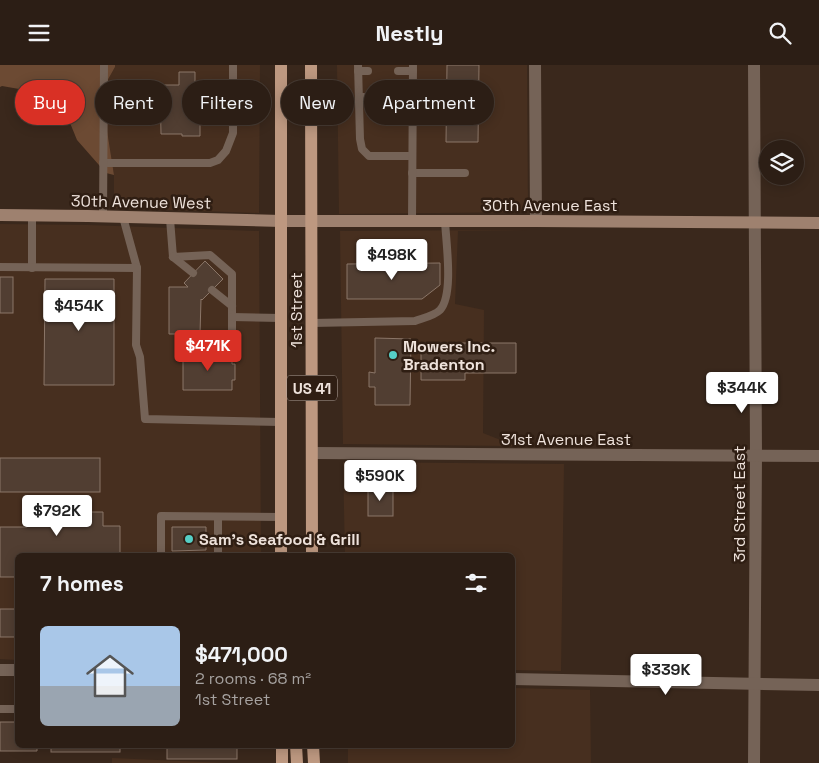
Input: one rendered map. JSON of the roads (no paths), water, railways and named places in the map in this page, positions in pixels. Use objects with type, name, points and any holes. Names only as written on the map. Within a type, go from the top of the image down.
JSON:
[{"type":"main road","name":"1st Street","points":[[280,65],[281,553]]},
{"type":"main road","name":"1st Street","points":[[312,65],[312,553]]},
{"type":"main road","points":[[282,748],[282,763]]},
{"type":"main road","points":[[296,748],[296,763]]},
{"type":"main road","points":[[313,748],[314,763]]},
{"type":"street","points":[[535,65],[536,221]]},
{"type":"street","name":"3rd Street East","points":[[754,65],[756,455],[754,763]]},
{"type":"street","name":"30th Avenue West","points":[[0,215],[281,221]]},
{"type":"street","name":"30th Avenue East","points":[[281,221],[819,223]]},
{"type":"street","name":"31st Avenue East","points":[[312,453],[819,456]]},
{"type":"street","points":[[0,670],[15,670]]},
{"type":"street","points":[[515,679],[819,685]]},
{"type":"lane","points":[[103,217],[104,65]]},
{"type":"lane","points":[[103,163],[210,163],[218,160],[226,151],[233,133],[233,65]]},
{"type":"lane","points":[[368,71],[358,68],[359,121],[362,149],[369,156],[412,156]]},
{"type":"lane","points":[[398,71],[413,68]]},
{"type":"lane","points":[[359,97],[364,97]]},
{"type":"lane","points":[[359,121],[364,121]]},
{"type":"lane","points":[[412,222],[413,125]]},
{"type":"lane","points":[[412,173],[465,173]]},
{"type":"lane","points":[[32,216],[32,267]]},
{"type":"lane","points":[[123,217],[137,268],[136,345],[140,357],[144,419],[280,422]]},
{"type":"lane","points":[[170,219],[173,257],[193,273]]},
{"type":"lane","points":[[312,323],[415,321],[438,312],[444,305],[447,294],[448,272],[445,221]]},
{"type":"lane","points":[[173,257],[210,255],[232,274],[232,330]]},
{"type":"lane","points":[[0,267],[137,268]]},
{"type":"lane","points":[[212,290],[232,306]]},
{"type":"lane","points":[[232,317],[281,318]]},
{"type":"lane","points":[[161,553],[161,516],[281,517]]},
{"type":"lane","points":[[218,517],[218,553]]},
{"type":"lane","points":[[0,709],[15,709]]},
{"type":"place","name":"Mowers Inc. Bradenton","points":[[393,355]]},
{"type":"place","name":"Sam's Seafood & Grill","points":[[189,539]]}]
